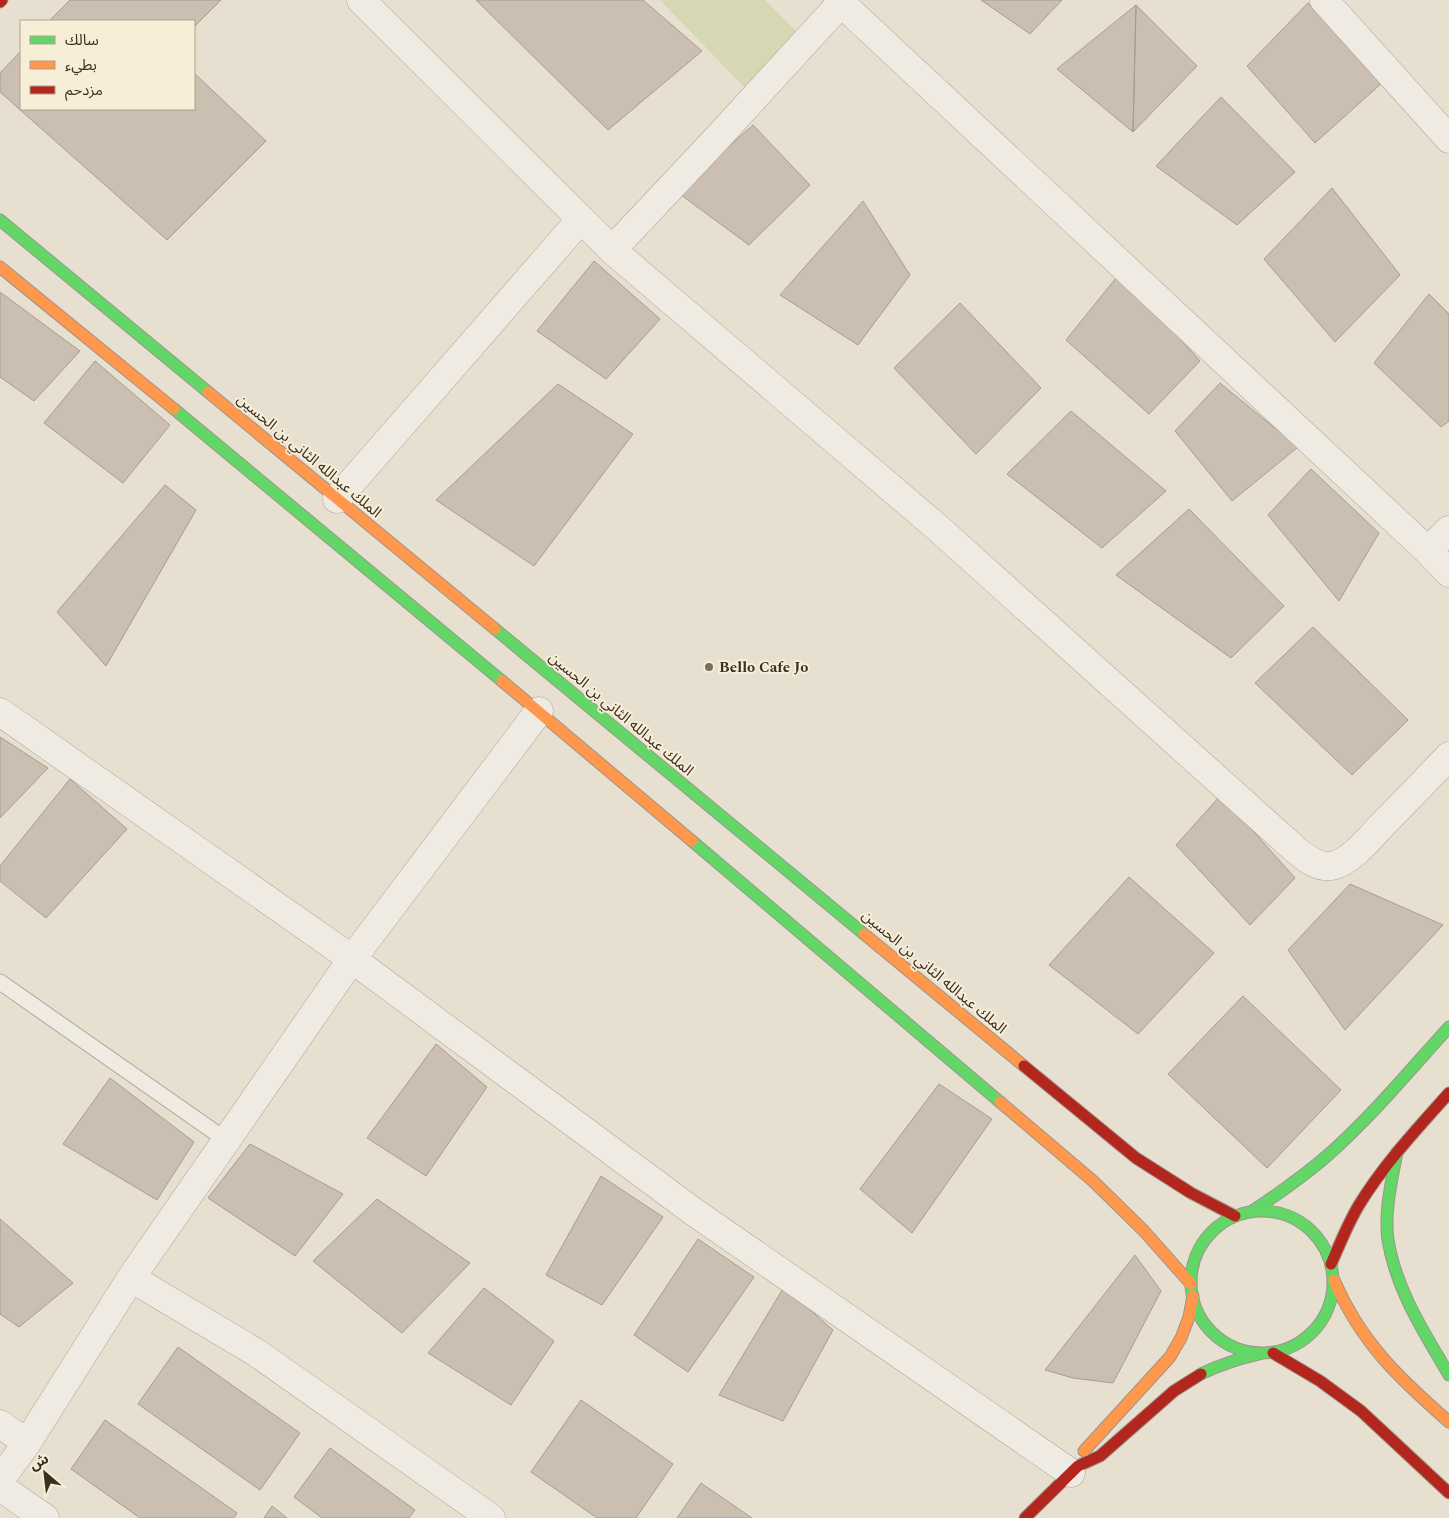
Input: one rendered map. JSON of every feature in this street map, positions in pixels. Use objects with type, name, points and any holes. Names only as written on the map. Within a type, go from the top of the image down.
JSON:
[{"type":"main road","name":"الملك عبدالله الثاني بن الحسين","points":[[0,220],[1123,1148],[1176,1186],[1235,1216]]},
{"type":"main road","points":[[0,267],[332,538],[539,711],[1093,1181],[1144,1230],[1192,1290],[1196,1308],[1208,1328],[1226,1344],[1248,1352],[1268,1353],[1298,1366],[1347,1399],[1370,1418],[1449,1494]]},
{"type":"main road","points":[[1251,1212],[1310,1170],[1337,1146],[1363,1121],[1449,1027]]},
{"type":"main road","points":[[1331,1264],[1359,1205],[1397,1152],[1449,1093]]},
{"type":"main road","points":[[1397,1152],[1389,1198],[1388,1238],[1397,1278],[1414,1315],[1449,1375]]},
{"type":"main road","points":[[1025,1518],[1074,1470],[1088,1446],[1170,1357],[1189,1317],[1195,1256],[1211,1233],[1235,1216],[1251,1212],[1277,1212],[1301,1222],[1320,1240],[1331,1264],[1334,1280],[1347,1308],[1363,1335],[1405,1382],[1449,1422]]},
{"type":"main road","points":[[1074,1470],[1100,1456],[1174,1391],[1194,1377],[1216,1366],[1239,1358],[1268,1353],[1297,1344],[1317,1328],[1329,1305],[1334,1280]]},
{"type":"street","points":[[360,0],[612,250],[939,529],[1310,861],[1322,866],[1334,866],[1346,859],[1449,756]]},
{"type":"street","points":[[1324,0],[1449,140]]},
{"type":"street","points":[[612,250],[839,2],[1428,551],[1449,573]]},
{"type":"street","points":[[337,498],[581,219]]},
{"type":"street","points":[[1428,551],[1449,530]]},
{"type":"street","points":[[0,1480],[27,1443],[131,1278],[352,959],[539,711]]},
{"type":"street","points":[[0,712],[352,959],[694,1212],[1074,1470]]},
{"type":"street","points":[[131,1278],[257,1353],[483,1516]]},
{"type":"street","points":[[0,1424],[27,1443]]},
{"type":"street","points":[[0,1487],[45,1518]]},
{"type":"lane","points":[[0,982],[226,1140]]},
{"type":"green space","points":[[660,0],[765,0],[796,31],[745,88]]},
{"type":"building","points":[[70,0],[221,0],[195,26],[195,20],[50,20]]},
{"type":"building","points":[[476,0],[643,0],[702,51],[608,130]]},
{"type":"building","points":[[981,0],[1062,0],[1030,34]]},
{"type":"building","points":[[1308,3],[1383,82],[1315,143],[1247,66]]},
{"type":"building","points":[[1136,5],[1133,132],[1057,69]]},
{"type":"building","points":[[1136,5],[1197,66],[1133,132]]},
{"type":"building","points":[[20,52],[20,110],[0,92],[0,73]]},
{"type":"building","points":[[195,74],[266,141],[167,240],[20,110],[195,110]]},
{"type":"building","points":[[1221,97],[1295,172],[1237,225],[1156,166]]},
{"type":"building","points":[[753,125],[810,185],[749,245],[677,192]]},
{"type":"building","points":[[1332,188],[1400,275],[1335,342],[1264,259]]},
{"type":"building","points":[[863,201],[910,275],[858,345],[780,295]]},
{"type":"building","points":[[594,261],[660,319],[606,379],[537,331]]},
{"type":"building","points":[[1120,273],[1200,361],[1149,414],[1066,340]]},
{"type":"building","points":[[0,292],[80,351],[34,401],[0,377]]},
{"type":"building","points":[[1429,294],[1449,314],[1449,421],[1441,427],[1374,363]]},
{"type":"building","points":[[960,303],[1041,388],[976,454],[894,368]]},
{"type":"building","points":[[95,361],[170,425],[123,483],[44,423]]},
{"type":"building","points":[[1220,383],[1298,447],[1232,501],[1175,431]]},
{"type":"building","points":[[558,384],[633,434],[534,566],[436,500]]},
{"type":"building","points":[[1071,411],[1166,491],[1102,548],[1007,474]]},
{"type":"building","points":[[1311,469],[1379,533],[1339,601],[1268,515]]},
{"type":"building","points":[[165,485],[196,510],[106,666],[57,612]]},
{"type":"building","points":[[1189,509],[1284,606],[1231,658],[1116,575]]},
{"type":"building","points":[[1313,627],[1408,720],[1352,775],[1255,683]]},
{"type":"building","points":[[0,737],[48,768],[0,818]]},
{"type":"building","points":[[70,779],[127,829],[46,918],[0,881],[0,866]]},
{"type":"building","points":[[1221,795],[1295,878],[1250,925],[1176,845]]},
{"type":"building","points":[[1129,877],[1214,953],[1138,1034],[1049,965]]},
{"type":"building","points":[[1350,884],[1443,925],[1345,1030],[1288,950]]},
{"type":"building","points":[[1243,996],[1341,1090],[1267,1168],[1168,1074]]},
{"type":"building","points":[[436,1044],[487,1087],[426,1176],[367,1138]]},
{"type":"building","points":[[110,1078],[194,1142],[157,1200],[63,1144]]},
{"type":"building","points":[[939,1084],[992,1119],[912,1233],[860,1189]]},
{"type":"building","points":[[250,1144],[343,1194],[295,1256],[208,1198]]},
{"type":"building","points":[[601,1176],[663,1217],[602,1305],[546,1275]]},
{"type":"building","points":[[377,1199],[470,1263],[402,1333],[313,1261]]},
{"type":"building","points":[[0,1219],[73,1283],[19,1327],[0,1314]]},
{"type":"building","points":[[698,1239],[754,1277],[688,1372],[634,1335]]},
{"type":"building","points":[[1135,1255],[1161,1291],[1113,1383],[1073,1378],[1045,1370]]},
{"type":"building","points":[[784,1287],[833,1330],[783,1421],[719,1395]]},
{"type":"building","points":[[484,1288],[554,1341],[511,1405],[428,1353]]},
{"type":"building","points":[[178,1347],[300,1433],[260,1490],[138,1404]]},
{"type":"building","points":[[581,1400],[673,1464],[636,1518],[597,1518],[531,1472]]},
{"type":"building","points":[[105,1420],[237,1513],[234,1518],[140,1518],[71,1469]]},
{"type":"building","points":[[330,1448],[415,1510],[409,1518],[322,1518],[294,1497]]},
{"type":"building","points":[[701,1483],[752,1518],[677,1518]]},
{"type":"building","points":[[272,1506],[287,1518],[264,1518]]},
{"type":"traffic: fast","points":[[0,220],[208,392]]},
{"type":"traffic: fast","points":[[174,409],[502,681]]},
{"type":"traffic: fast","points":[[495,629],[864,934]]},
{"type":"traffic: fast","points":[[692,841],[1000,1102]]},
{"type":"traffic: fast","points":[[1251,1212],[1300,1178],[1344,1140],[1360,1125],[1449,1027]]},
{"type":"traffic: fast","points":[[1397,1152],[1387,1218],[1388,1240],[1392,1258],[1397,1276],[1412,1310],[1449,1375]]},
{"type":"traffic: fast","points":[[1262,1211],[1289,1217],[1301,1223],[1312,1232],[1321,1243],[1327,1255],[1333,1282],[1327,1309],[1321,1321],[1312,1332],[1301,1341],[1289,1347],[1262,1353],[1235,1347],[1223,1341],[1212,1332],[1203,1321],[1197,1309],[1191,1282],[1197,1255],[1203,1243],[1212,1232],[1223,1223],[1235,1217],[1262,1211]]},
{"type":"traffic: fast","points":[[1201,1374],[1216,1367],[1263,1353]]},
{"type":"traffic: slow","points":[[0,267],[174,409]]},
{"type":"traffic: slow","points":[[208,392],[495,629]]},
{"type":"traffic: slow","points":[[502,681],[692,841]]},
{"type":"traffic: slow","points":[[864,934],[1024,1066]]},
{"type":"traffic: slow","points":[[1000,1102],[1093,1181],[1144,1231],[1191,1284]]},
{"type":"traffic: slow","points":[[1334,1280],[1356,1323],[1369,1341],[1398,1374],[1449,1422]]},
{"type":"traffic: slow","points":[[1084,1451],[1170,1357],[1181,1338],[1189,1317],[1193,1296]]},
{"type":"traffic: jam","points":[[1024,1066],[1136,1158],[1191,1193],[1235,1216]]},
{"type":"traffic: jam","points":[[1331,1264],[1351,1219],[1379,1175],[1449,1093]]},
{"type":"traffic: jam","points":[[1273,1353],[1320,1381],[1361,1411],[1449,1493]]},
{"type":"traffic: jam","points":[[1025,1518],[1078,1466],[1100,1456],[1174,1391],[1201,1374]]},
{"type":"place","name":"Bello Cafe Jo","points":[[709,667]]}]
